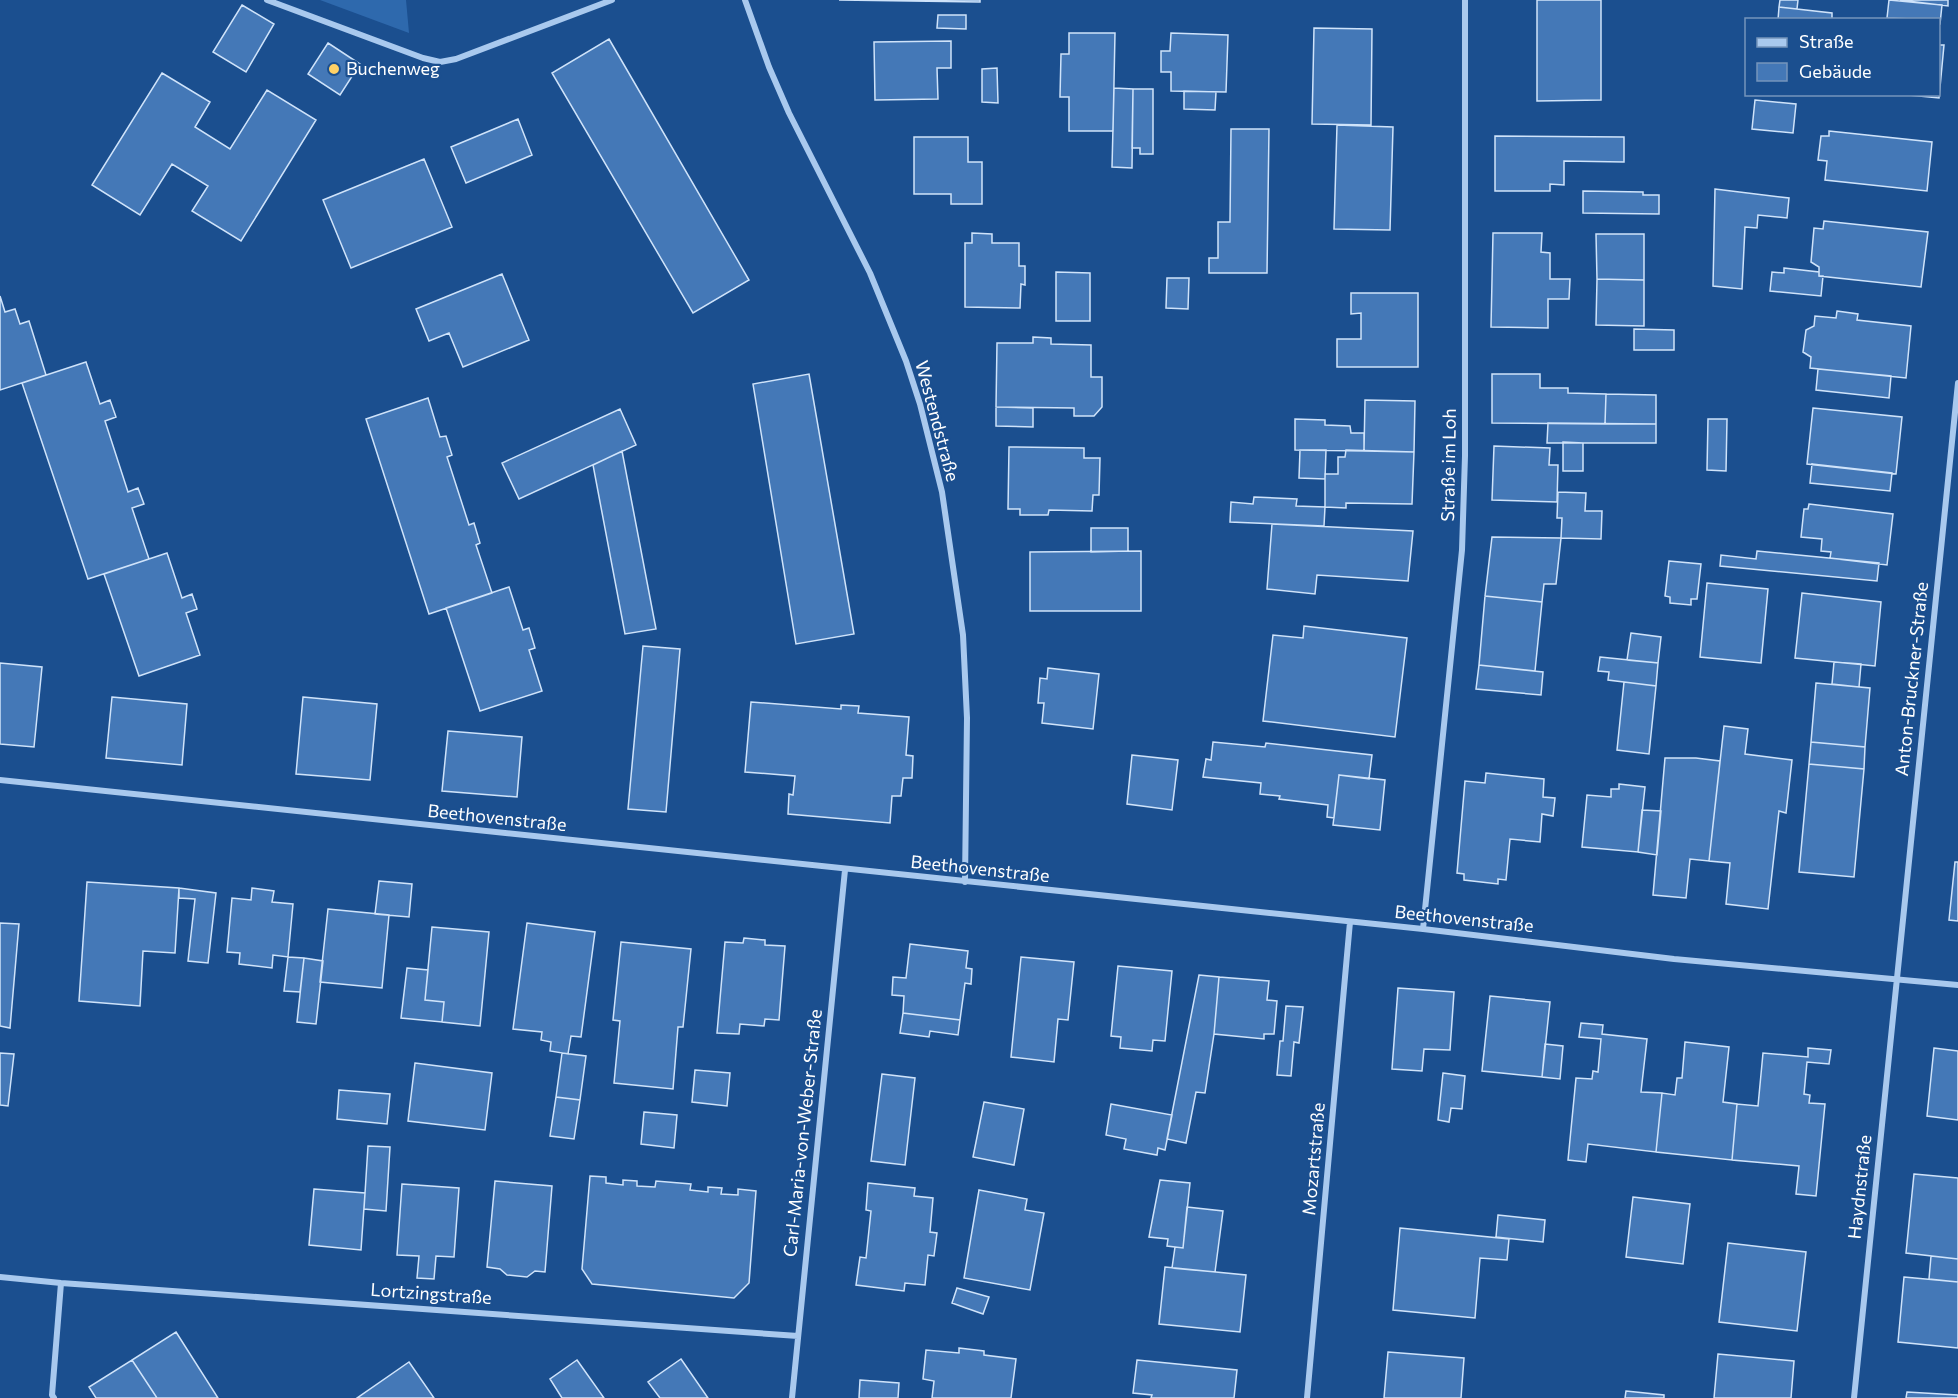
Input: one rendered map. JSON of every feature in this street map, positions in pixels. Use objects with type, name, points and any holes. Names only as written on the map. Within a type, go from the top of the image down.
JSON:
[{"type":"street","points":[[267,0],[423,58],[441,62],[456,59],[612,0]]},
{"type":"street","name":"Westendstraße","points":[[745,0],[769,67],[789,113],[870,273],[906,361],[920,404],[942,492],[963,635],[967,718],[965,882]]},
{"type":"street","name":"Straße im Loh","points":[[1423,929],[1462,550],[1465,456],[1465,0]]},
{"type":"street","name":"Anton-Bruckner-Straße","points":[[1896,979],[1958,383]]},
{"type":"street","name":"Beethovenstraße","points":[[0,780],[1423,929],[1674,958],[1958,985]]},
{"type":"street","name":"Carl-Maria-von-Weber-Straße","points":[[792,1398],[845,870]]},
{"type":"street","name":"Mozartstraße","points":[[1307,1398],[1350,922]]},
{"type":"street","name":"Haydnstraße","points":[[1854,1398],[1896,979]]},
{"type":"street","name":"Lortzingstraße","points":[[0,1276],[61,1283],[798,1335]]},
{"type":"street","points":[[54,1398],[52,1395],[61,1283]]},
{"type":"shaded area","points":[[320,0],[406,0],[409,33]]},
{"type":"building","points":[[839,0],[980,0],[980,2]]},
{"type":"building","points":[[1537,0],[1601,0],[1601,100],[1537,101]]},
{"type":"building","points":[[1780,0],[1798,0],[1797,9],[1779,7]]},
{"type":"building","points":[[1889,0],[1942,5],[1940,24],[1940,18],[1887,18]]},
{"type":"building","points":[[1900,0],[1948,0],[1948,6]]},
{"type":"building","points":[[242,5],[274,24],[246,72],[213,52]]},
{"type":"building","points":[[1779,7],[1832,13],[1832,18],[1778,18]]},
{"type":"building","points":[[938,15],[966,15],[966,29],[937,28]]},
{"type":"building","points":[[1314,28],[1372,29],[1371,125],[1312,124]]},
{"type":"building","points":[[1069,33],[1115,33],[1113,131],[1069,131],[1069,97],[1060,97],[1061,54],[1069,54]]},
{"type":"building","points":[[1171,33],[1228,35],[1226,92],[1171,91],[1171,72],[1161,72],[1161,51],[1170,51]]},
{"type":"building","points":[[609,39],[749,280],[693,313],[552,73]]},
{"type":"building","points":[[951,41],[951,68],[937,68],[938,99],[875,100],[874,42]]},
{"type":"building","name":"Buchenweg","points":[[328,43],[360,64],[340,95],[308,74]]},
{"type":"building","points":[[1940,45],[1944,45],[1940,87]]},
{"type":"building","points":[[997,68],[998,103],[982,102],[982,69]]},
{"type":"building","points":[[162,73],[210,102],[195,127],[230,149],[267,90],[316,120],[241,241],[192,211],[208,186],[172,164],[140,215],[92,185]]},
{"type":"building","points":[[1114,88],[1133,89],[1132,168],[1112,167]]},
{"type":"building","points":[[1133,89],[1153,89],[1153,154],[1140,154],[1140,148],[1132,148]]},
{"type":"building","points":[[1184,91],[1216,92],[1215,110],[1184,109]]},
{"type":"building","points":[[1755,100],[1796,104],[1793,133],[1752,129]]},
{"type":"building","points":[[518,119],[532,155],[466,183],[451,147]]},
{"type":"building","points":[[1337,125],[1393,127],[1390,230],[1334,229]]},
{"type":"building","points":[[1231,129],[1269,129],[1267,273],[1209,273],[1209,258],[1218,258],[1218,222],[1230,222]]},
{"type":"building","points":[[1829,131],[1932,142],[1927,191],[1825,180],[1827,161],[1818,160],[1821,136],[1829,136]]},
{"type":"building","points":[[1495,136],[1624,137],[1624,162],[1564,161],[1564,185],[1550,184],[1550,191],[1495,191]]},
{"type":"building","points":[[914,137],[968,137],[968,162],[982,162],[982,204],[951,204],[951,194],[914,194]]},
{"type":"building","points":[[424,159],[452,227],[351,268],[323,200]]},
{"type":"building","points":[[1715,189],[1789,198],[1787,218],[1758,215],[1757,228],[1745,227],[1742,289],[1713,286]]},
{"type":"building","points":[[1583,191],[1643,192],[1643,195],[1659,195],[1659,214],[1583,213]]},
{"type":"building","points":[[1824,221],[1928,232],[1921,287],[1819,276],[1819,267],[1811,262],[1814,228],[1823,229]]},
{"type":"building","points":[[972,233],[992,234],[992,243],[1019,243],[1019,266],[1025,266],[1025,285],[1021,284],[1020,308],[965,307],[965,243],[972,243]]},
{"type":"building","points":[[1493,233],[1542,233],[1541,252],[1550,253],[1550,279],[1570,279],[1569,299],[1548,299],[1548,328],[1491,327]]},
{"type":"building","points":[[1596,234],[1644,234],[1644,280],[1597,279]]},
{"type":"building","points":[[1784,268],[1819,272],[1819,276],[1823,276],[1821,296],[1770,291],[1772,272],[1784,273]]},
{"type":"building","points":[[1056,272],[1090,273],[1090,321],[1056,321]]},
{"type":"building","points":[[502,274],[529,340],[463,367],[449,333],[429,341],[416,309]]},
{"type":"building","points":[[1167,278],[1189,278],[1188,309],[1166,308]]},
{"type":"building","points":[[1597,279],[1644,280],[1644,326],[1596,325]]},
{"type":"building","points":[[1351,293],[1418,293],[1418,367],[1337,367],[1337,339],[1361,339],[1361,313],[1351,314]]},
{"type":"building","points":[[0,296],[5,312],[15,309],[20,324],[29,321],[46,375],[0,390]]},
{"type":"building","points":[[1837,311],[1858,314],[1857,320],[1911,326],[1906,378],[1810,368],[1811,357],[1803,352],[1806,330],[1814,326],[1815,316],[1836,318]]},
{"type":"building","points":[[1634,329],[1674,330],[1674,350],[1634,350]]},
{"type":"building","points":[[1033,337],[1051,338],[1051,344],[1091,345],[1091,377],[1102,377],[1102,407],[1094,416],[1074,416],[1074,408],[996,407],[997,343],[1033,343]]},
{"type":"building","points":[[86,362],[100,404],[110,400],[116,417],[105,421],[128,492],[138,488],[144,504],[132,508],[149,559],[88,579],[22,383]]},
{"type":"building","points":[[1818,369],[1891,376],[1889,398],[1816,390]]},
{"type":"building","points":[[809,374],[854,634],[796,644],[753,384]]},
{"type":"building","points":[[1492,374],[1540,374],[1540,388],[1568,388],[1568,393],[1606,394],[1605,424],[1492,423]]},
{"type":"building","points":[[1606,394],[1656,395],[1656,424],[1605,424]]},
{"type":"building","points":[[428,398],[440,437],[446,436],[452,455],[447,457],[469,525],[474,523],[480,543],[476,545],[492,593],[429,614],[366,419]]},
{"type":"building","points":[[1365,400],[1415,401],[1414,452],[1364,451]]},
{"type":"building","points":[[996,407],[1033,408],[1033,427],[996,426]]},
{"type":"building","points":[[1813,408],[1902,417],[1896,474],[1807,464]]},
{"type":"building","points":[[620,409],[636,445],[519,499],[502,463]]},
{"type":"building","points":[[1295,419],[1325,420],[1325,425],[1350,426],[1351,433],[1364,433],[1364,451],[1295,450]]},
{"type":"building","points":[[1708,419],[1727,419],[1726,471],[1707,470]]},
{"type":"building","points":[[1548,423],[1656,424],[1656,443],[1547,443]]},
{"type":"building","points":[[1563,442],[1583,443],[1583,471],[1563,471]]},
{"type":"building","points":[[1494,446],[1550,448],[1549,465],[1558,465],[1557,502],[1492,500]]},
{"type":"building","points":[[1009,447],[1084,448],[1084,458],[1100,458],[1099,495],[1093,495],[1092,511],[1049,510],[1048,515],[1020,515],[1020,509],[1008,509]]},
{"type":"building","points":[[1300,450],[1326,450],[1325,479],[1299,478]]},
{"type":"building","points":[[1346,450],[1414,452],[1412,504],[1346,503],[1346,508],[1325,507],[1325,474],[1338,474],[1338,457],[1345,457]]},
{"type":"building","points":[[622,451],[656,629],[625,634],[593,465]]},
{"type":"building","points":[[1812,464],[1892,473],[1890,491],[1810,483]]},
{"type":"building","points":[[1558,492],[1586,493],[1585,511],[1602,511],[1601,539],[1561,538],[1562,518],[1557,518]]},
{"type":"building","points":[[1254,497],[1297,499],[1296,506],[1325,507],[1324,526],[1230,522],[1231,502],[1253,504]]},
{"type":"building","points":[[1809,504],[1893,514],[1887,565],[1830,558],[1831,552],[1821,551],[1822,539],[1801,537],[1804,509],[1808,509]]},
{"type":"building","points":[[1272,524],[1413,531],[1408,581],[1317,575],[1315,594],[1267,589]]},
{"type":"building","points":[[1091,528],[1128,528],[1128,551],[1091,552]]},
{"type":"building","points":[[1492,537],[1561,538],[1556,584],[1544,584],[1542,602],[1485,596]]},
{"type":"building","points":[[1141,551],[1141,611],[1030,611],[1030,552]]},
{"type":"building","points":[[1757,551],[1879,563],[1877,581],[1720,566],[1721,555],[1756,559]]},
{"type":"building","points":[[167,553],[182,598],[192,594],[197,609],[186,613],[200,655],[139,676],[104,574]]},
{"type":"building","points":[[1669,561],[1701,564],[1697,599],[1691,599],[1691,605],[1670,603],[1670,597],[1665,596]]},
{"type":"building","points":[[1707,583],[1768,589],[1761,663],[1700,657]]},
{"type":"building","points":[[509,587],[523,630],[529,628],[535,648],[529,650],[542,691],[480,711],[446,608]]},
{"type":"building","points":[[1802,593],[1881,602],[1875,666],[1795,658]]},
{"type":"building","points":[[1485,596],[1542,602],[1535,671],[1479,665]]},
{"type":"building","points":[[1304,626],[1407,638],[1395,737],[1263,721],[1273,635],[1303,638]]},
{"type":"building","points":[[1631,633],[1661,637],[1658,663],[1627,660]]},
{"type":"building","points":[[643,646],[680,649],[666,812],[628,809]]},
{"type":"building","points":[[1600,657],[1658,663],[1656,686],[1608,680],[1609,672],[1598,671]]},
{"type":"building","points":[[1834,662],[1861,664],[1859,687],[1832,684]]},
{"type":"building","points":[[0,663],[42,667],[34,747],[0,744]]},
{"type":"building","points":[[1479,665],[1543,672],[1541,695],[1476,689]]},
{"type":"building","points":[[1048,668],[1099,674],[1093,729],[1042,723],[1044,703],[1038,703],[1040,678],[1047,679]]},
{"type":"building","points":[[1624,682],[1656,686],[1649,754],[1617,750]]},
{"type":"building","points":[[1816,683],[1870,688],[1865,747],[1811,742]]},
{"type":"building","points":[[112,697],[187,704],[182,765],[106,758]]},
{"type":"building","points":[[303,697],[377,704],[370,780],[296,774]]},
{"type":"building","points":[[751,702],[841,709],[841,705],[859,706],[858,713],[909,717],[906,755],[913,756],[912,778],[903,778],[901,796],[892,796],[890,823],[788,814],[789,794],[793,795],[795,776],[745,772]]},
{"type":"building","points":[[1724,726],[1748,729],[1745,754],[1792,760],[1786,813],[1779,811],[1768,909],[1726,904],[1730,863],[1709,861]]},
{"type":"building","points":[[448,731],[522,737],[517,797],[442,791]]},
{"type":"building","points":[[1213,742],[1265,747],[1266,743],[1372,755],[1369,779],[1339,775],[1334,818],[1327,817],[1328,805],[1279,799],[1280,796],[1260,794],[1261,783],[1203,777],[1206,759],[1211,760]]},
{"type":"building","points":[[1811,742],[1865,747],[1864,769],[1809,764]]},
{"type":"building","points":[[1132,755],[1178,760],[1172,810],[1127,804]]},
{"type":"building","points":[[1665,758],[1720,761],[1709,861],[1690,859],[1686,898],[1653,895]]},
{"type":"building","points":[[1809,764],[1864,769],[1854,877],[1799,872]]},
{"type":"building","points":[[1486,773],[1544,779],[1543,797],[1555,798],[1553,816],[1542,814],[1540,842],[1510,839],[1506,880],[1498,879],[1498,884],[1464,880],[1464,874],[1457,873],[1465,781],[1485,783]]},
{"type":"building","points":[[1339,775],[1385,780],[1380,830],[1333,825]]},
{"type":"building","points":[[1619,784],[1645,787],[1638,852],[1582,847],[1587,795],[1611,797],[1611,789],[1619,789]]},
{"type":"building","points":[[1642,810],[1661,811],[1657,855],[1638,852]]},
{"type":"building","points":[[1955,862],[1958,862],[1958,921],[1949,920]]},
{"type":"building","points":[[379,881],[412,884],[409,917],[375,914]]},
{"type":"building","points":[[87,882],[179,888],[175,953],[143,951],[140,1006],[79,1001]]},
{"type":"building","points":[[179,888],[216,893],[208,963],[188,961],[195,899],[179,898]]},
{"type":"building","points":[[252,888],[274,891],[272,902],[293,904],[288,957],[273,955],[272,968],[239,964],[240,953],[227,952],[232,898],[251,900]]},
{"type":"building","points":[[328,909],[389,915],[382,988],[320,982]]},
{"type":"building","points":[[0,923],[19,924],[10,1028],[0,1026]]},
{"type":"building","points":[[527,923],[595,932],[581,1037],[571,1036],[568,1054],[550,1051],[551,1042],[541,1040],[542,1032],[513,1029]]},
{"type":"building","points":[[432,927],[489,932],[480,1026],[442,1022],[444,1002],[425,1000]]},
{"type":"building","points":[[744,938],[765,940],[765,945],[785,946],[779,1020],[765,1019],[764,1026],[740,1024],[739,1034],[717,1033],[725,942],[743,943]]},
{"type":"building","points":[[621,942],[691,949],[683,1027],[678,1027],[673,1089],[614,1083],[620,1021],[613,1020]]},
{"type":"building","points":[[910,944],[968,951],[966,968],[972,969],[971,984],[965,983],[960,1020],[903,1013],[904,996],[892,995],[893,977],[906,978]]},
{"type":"building","points":[[288,957],[304,958],[300,992],[284,991]]},
{"type":"building","points":[[1021,957],[1074,962],[1068,1020],[1058,1019],[1054,1062],[1011,1057]]},
{"type":"building","points":[[304,958],[323,961],[316,1024],[297,1022]]},
{"type":"building","points":[[1118,966],[1172,971],[1165,1041],[1153,1040],[1152,1051],[1120,1048],[1121,1037],[1111,1036]]},
{"type":"building","points":[[407,968],[428,970],[425,1000],[444,1002],[442,1022],[401,1018]]},
{"type":"building","points":[[1199,975],[1219,977],[1214,1034],[1205,1093],[1196,1092],[1186,1143],[1167,1139]]},
{"type":"building","points":[[1219,977],[1269,981],[1267,1000],[1277,1001],[1274,1034],[1264,1034],[1264,1039],[1214,1034]]},
{"type":"building","points":[[1398,988],[1454,992],[1450,1050],[1424,1049],[1422,1071],[1392,1069]]},
{"type":"building","points":[[1490,996],[1550,1002],[1542,1077],[1482,1071]]},
{"type":"building","points":[[1286,1006],[1303,1007],[1299,1043],[1294,1042],[1291,1076],[1277,1075]]},
{"type":"building","points":[[903,1013],[960,1020],[958,1035],[930,1031],[929,1037],[900,1033]]},
{"type":"building","points":[[1581,1023],[1603,1025],[1602,1034],[1647,1039],[1641,1092],[1662,1093],[1656,1152],[1588,1144],[1586,1162],[1568,1160],[1576,1078],[1592,1079],[1593,1071],[1598,1072],[1601,1039],[1579,1037]]},
{"type":"building","points":[[1685,1042],[1729,1047],[1723,1102],[1737,1104],[1732,1160],[1656,1152],[1662,1093],[1675,1095],[1677,1078],[1682,1078]]},
{"type":"building","points":[[1545,1044],[1563,1046],[1560,1079],[1542,1077]]},
{"type":"building","points":[[1808,1048],[1831,1050],[1829,1064],[1807,1062],[1804,1094],[1810,1095],[1809,1103],[1825,1104],[1816,1196],[1796,1194],[1799,1166],[1732,1160],[1737,1104],[1758,1106],[1763,1053],[1808,1057]]},
{"type":"building","points":[[1934,1048],[1958,1051],[1958,1120],[1927,1116]]},
{"type":"building","points":[[0,1053],[14,1054],[8,1106],[0,1105]]},
{"type":"building","points":[[562,1053],[586,1056],[580,1100],[556,1097]]},
{"type":"building","points":[[415,1063],[492,1073],[485,1130],[408,1121]]},
{"type":"building","points":[[695,1070],[730,1073],[727,1106],[692,1102]]},
{"type":"building","points":[[1443,1073],[1465,1076],[1462,1109],[1451,1108],[1449,1122],[1438,1120]]},
{"type":"building","points":[[882,1074],[915,1078],[905,1165],[871,1161]]},
{"type":"building","points":[[339,1090],[390,1094],[387,1124],[337,1119]]},
{"type":"building","points":[[556,1097],[580,1100],[574,1139],[550,1136]]},
{"type":"building","points":[[984,1102],[1024,1109],[1014,1165],[973,1157]]},
{"type":"building","points":[[1111,1104],[1172,1115],[1165,1150],[1158,1148],[1157,1155],[1124,1149],[1126,1139],[1106,1135]]},
{"type":"building","points":[[644,1112],[677,1115],[674,1148],[641,1144]]},
{"type":"building","points":[[368,1146],[390,1147],[386,1211],[364,1209]]},
{"type":"building","points":[[1914,1174],[1958,1178],[1958,1259],[1906,1253]]},
{"type":"building","points":[[590,1176],[606,1177],[606,1183],[623,1185],[623,1180],[637,1181],[637,1186],[655,1187],[656,1181],[691,1184],[690,1190],[708,1192],[708,1187],[722,1188],[721,1194],[738,1195],[738,1189],[756,1191],[749,1283],[734,1298],[592,1284],[582,1269]]},
{"type":"building","points":[[1160,1180],[1190,1183],[1183,1248],[1167,1246],[1168,1239],[1149,1237]]},
{"type":"building","points":[[495,1181],[552,1186],[545,1272],[535,1271],[527,1277],[507,1275],[500,1269],[487,1267]]},
{"type":"building","points":[[868,1183],[915,1188],[914,1196],[933,1198],[930,1232],[937,1233],[934,1256],[928,1255],[925,1285],[905,1283],[904,1291],[856,1285],[860,1257],[866,1258],[871,1211],[866,1210]]},
{"type":"building","points":[[402,1184],[459,1188],[454,1257],[436,1256],[434,1279],[417,1278],[419,1256],[397,1255]]},
{"type":"building","points":[[314,1189],[365,1193],[361,1250],[309,1245]]},
{"type":"building","points":[[979,1190],[1027,1199],[1025,1210],[1044,1213],[1030,1290],[964,1278]]},
{"type":"building","points":[[1633,1197],[1690,1204],[1683,1264],[1626,1257]]},
{"type":"building","points":[[1187,1207],[1223,1211],[1215,1272],[1172,1268],[1175,1247],[1183,1248]]},
{"type":"building","points":[[1498,1215],[1545,1220],[1543,1242],[1496,1237]]},
{"type":"building","points":[[1400,1228],[1509,1239],[1507,1260],[1480,1258],[1475,1318],[1393,1310]]},
{"type":"building","points":[[1728,1243],[1806,1252],[1797,1331],[1719,1322]]},
{"type":"building","points":[[1931,1256],[1958,1259],[1958,1282],[1929,1279]]},
{"type":"building","points":[[1165,1267],[1246,1275],[1240,1332],[1159,1324]]},
{"type":"building","points":[[1904,1277],[1958,1282],[1958,1348],[1898,1342]]},
{"type":"building","points":[[957,1288],[989,1297],[983,1314],[952,1303]]},
{"type":"building","points":[[176,1332],[218,1398],[157,1398],[132,1360]]},
{"type":"building","points":[[959,1348],[984,1351],[984,1355],[1016,1359],[1011,1398],[932,1398],[934,1381],[923,1379],[926,1350],[959,1353]]},
{"type":"building","points":[[1388,1352],[1464,1358],[1461,1398],[1384,1398]]},
{"type":"building","points":[[1718,1354],[1794,1361],[1791,1398],[1714,1398]]},
{"type":"building","points":[[681,1359],[708,1398],[660,1398],[648,1382]]},
{"type":"building","points":[[132,1360],[157,1398],[96,1398],[89,1387]]},
{"type":"building","points":[[577,1360],[604,1398],[562,1398],[550,1379]]},
{"type":"building","points":[[1137,1360],[1237,1370],[1234,1398],[1151,1398],[1152,1395],[1133,1393]]},
{"type":"building","points":[[409,1362],[434,1398],[357,1398]]},
{"type":"building","points":[[860,1380],[899,1383],[898,1398],[859,1398]]},
{"type":"building","points":[[1626,1391],[1664,1395],[1664,1398],[1625,1398]]},
{"type":"building","points":[[1907,1392],[1958,1395],[1958,1398],[1906,1398]]},
{"type":"place","name":"Buchenweg","points":[[334,69]]}]
